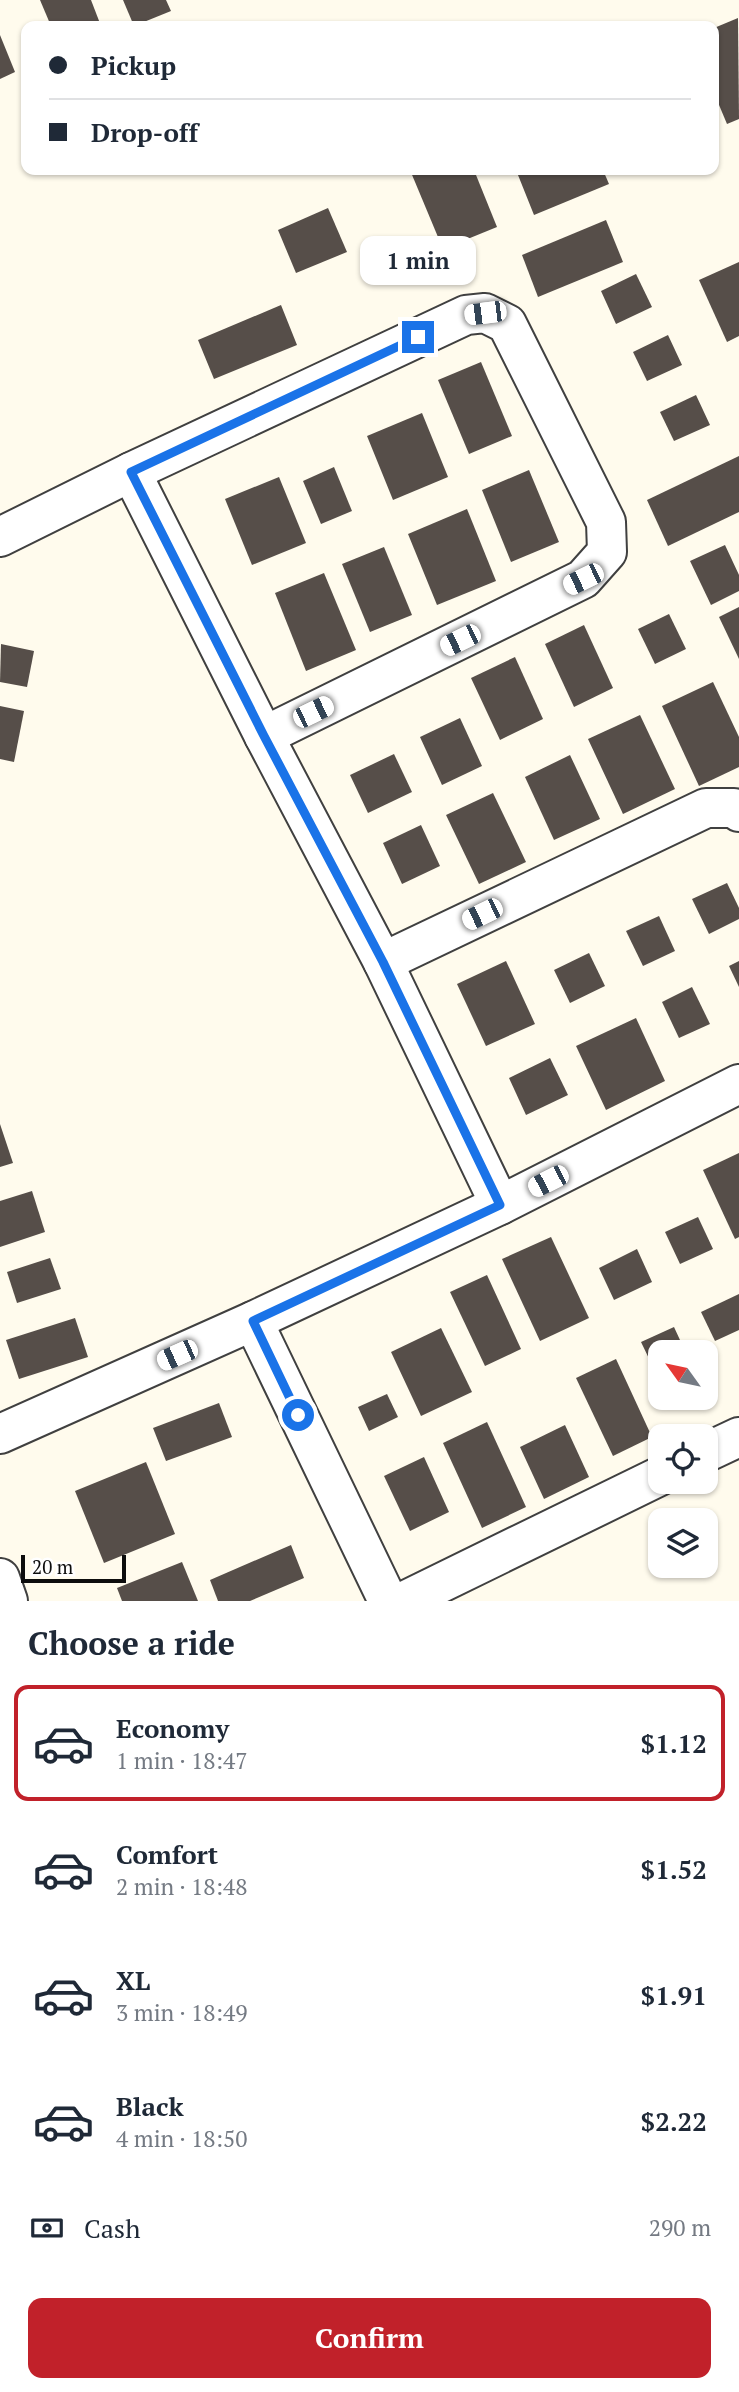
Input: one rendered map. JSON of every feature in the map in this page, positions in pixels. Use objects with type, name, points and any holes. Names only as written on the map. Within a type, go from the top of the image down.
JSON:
[{"type":"street","points":[[0,537],[131,472],[466,315],[485,313],[507,324],[606,522],[607,552],[583,579],[264,736]]},
{"type":"street","points":[[131,472],[264,736],[383,962],[500,1205]]},
{"type":"street","points":[[383,962],[706,808],[734,808],[739,812]]},
{"type":"street","points":[[0,1434],[253,1321],[500,1205],[739,1084]]},
{"type":"street","points":[[253,1321],[388,1601]]},
{"type":"street","points":[[718,1448],[739,1437]]},
{"type":"street","points":[[404,1601],[648,1482]]},
{"type":"street","points":[[0,1578],[8,1601]]},
{"type":"building","points":[[40,0],[91,0],[99,21],[49,21]]},
{"type":"building","points":[[123,0],[166,0],[171,11],[146,21],[132,21]]},
{"type":"building","points":[[738,18],[739,119],[727,124],[719,105],[719,26]]},
{"type":"building","points":[[0,35],[15,72],[0,79]]},
{"type":"building","points":[[412,175],[476,175],[497,227],[443,249]]},
{"type":"building","points":[[518,175],[605,175],[609,184],[534,215]]},
{"type":"building","points":[[328,208],[347,252],[296,273],[278,230]]},
{"type":"building","points":[[606,220],[623,262],[538,297],[522,255]]},
{"type":"building","points":[[739,262],[739,336],[727,342],[699,280]]},
{"type":"building","points":[[636,274],[652,307],[616,324],[601,291]]},
{"type":"building","points":[[281,305],[297,345],[214,379],[198,340]]},
{"type":"building","points":[[668,335],[682,365],[647,381],[633,352]]},
{"type":"building","points":[[481,362],[512,436],[469,454],[438,380]]},
{"type":"building","points":[[696,395],[710,425],[674,441],[660,412]]},
{"type":"building","points":[[422,413],[448,477],[393,500],[367,436]]},
{"type":"building","points":[[739,456],[739,512],[668,546],[647,500]]},
{"type":"building","points":[[334,467],[352,511],[321,524],[303,481]]},
{"type":"building","points":[[529,470],[559,542],[511,562],[482,490]]},
{"type":"building","points":[[279,477],[306,543],[252,565],[225,499]]},
{"type":"building","points":[[467,509],[496,581],[437,605],[408,534]]},
{"type":"building","points":[[725,545],[739,575],[739,591],[711,605],[690,561]]},
{"type":"building","points":[[384,547],[412,615],[370,632],[342,564]]},
{"type":"building","points":[[324,573],[356,650],[306,671],[275,593]]},
{"type":"building","points":[[739,607],[739,659],[719,617]]},
{"type":"building","points":[[669,614],[686,649],[655,664],[638,629]]},
{"type":"building","points":[[584,625],[613,688],[574,707],[545,644]]},
{"type":"building","points":[[1,644],[34,651],[27,687],[0,682]]},
{"type":"building","points":[[515,657],[543,719],[500,740],[471,678]]},
{"type":"building","points":[[713,682],[739,737],[739,767],[699,786],[662,706]]},
{"type":"building","points":[[0,706],[24,711],[14,762],[0,759]]},
{"type":"building","points":[[640,715],[675,789],[623,814],[588,739]]},
{"type":"building","points":[[460,718],[482,766],[442,785],[420,737]]},
{"type":"building","points":[[394,754],[412,792],[368,813],[350,775]]},
{"type":"building","points":[[570,755],[600,819],[554,840],[525,777]]},
{"type":"building","points":[[493,793],[526,862],[479,884],[446,815]]},
{"type":"building","points":[[421,825],[440,866],[402,884],[383,843]]},
{"type":"building","points":[[727,883],[739,908],[739,919],[709,934],[692,899]]},
{"type":"building","points":[[659,916],[675,951],[643,966],[626,931]]},
{"type":"building","points":[[589,953],[605,986],[570,1003],[554,970]]},
{"type":"building","points":[[506,961],[535,1024],[486,1046],[457,984]]},
{"type":"building","points":[[739,961],[739,987],[729,966]]},
{"type":"building","points":[[692,987],[710,1024],[679,1038],[662,1002]]},
{"type":"building","points":[[636,1018],[665,1081],[606,1110],[576,1046]]},
{"type":"building","points":[[550,1058],[568,1095],[526,1115],[509,1078]]},
{"type":"building","points":[[0,1124],[13,1163],[0,1167]]},
{"type":"building","points":[[739,1153],[739,1237],[735,1239],[703,1170]]},
{"type":"building","points":[[32,1191],[45,1232],[0,1247],[0,1201]]},
{"type":"building","points":[[698,1217],[713,1249],[680,1264],[665,1232]]},
{"type":"building","points":[[551,1237],[589,1318],[540,1341],[502,1259]]},
{"type":"building","points":[[637,1249],[652,1282],[614,1300],[599,1268]]},
{"type":"building","points":[[50,1258],[61,1289],[17,1303],[7,1272]]},
{"type":"building","points":[[487,1275],[521,1349],[485,1366],[450,1292]]},
{"type":"building","points":[[739,1294],[739,1330],[715,1340],[701,1312]]},
{"type":"building","points":[[75,1318],[88,1357],[19,1379],[6,1340]]},
{"type":"building","points":[[674,1327],[680,1340],[648,1340],[648,1356],[641,1342]]},
{"type":"building","points":[[441,1328],[472,1392],[421,1416],[391,1352]]},
{"type":"building","points":[[616,1359],[648,1428],[648,1439],[613,1456],[576,1378]]},
{"type":"building","points":[[387,1394],[398,1417],[369,1431],[358,1407]]},
{"type":"building","points":[[219,1403],[232,1437],[166,1461],[153,1428]]},
{"type":"building","points":[[487,1422],[526,1507],[482,1528],[443,1443]]},
{"type":"building","points":[[565,1425],[589,1477],[544,1499],[520,1447]]},
{"type":"building","points":[[424,1457],[449,1512],[410,1531],[384,1476]]},
{"type":"building","points":[[146,1462],[175,1534],[104,1563],[75,1491]]},
{"type":"building","points":[[291,1545],[304,1578],[250,1601],[218,1601],[210,1580]]},
{"type":"building","points":[[182,1562],[198,1601],[122,1601],[117,1588]]},
{"type":"route","points":[[298,1415],[253,1321],[500,1205],[383,962],[264,736],[131,472],[418,337]]}]
